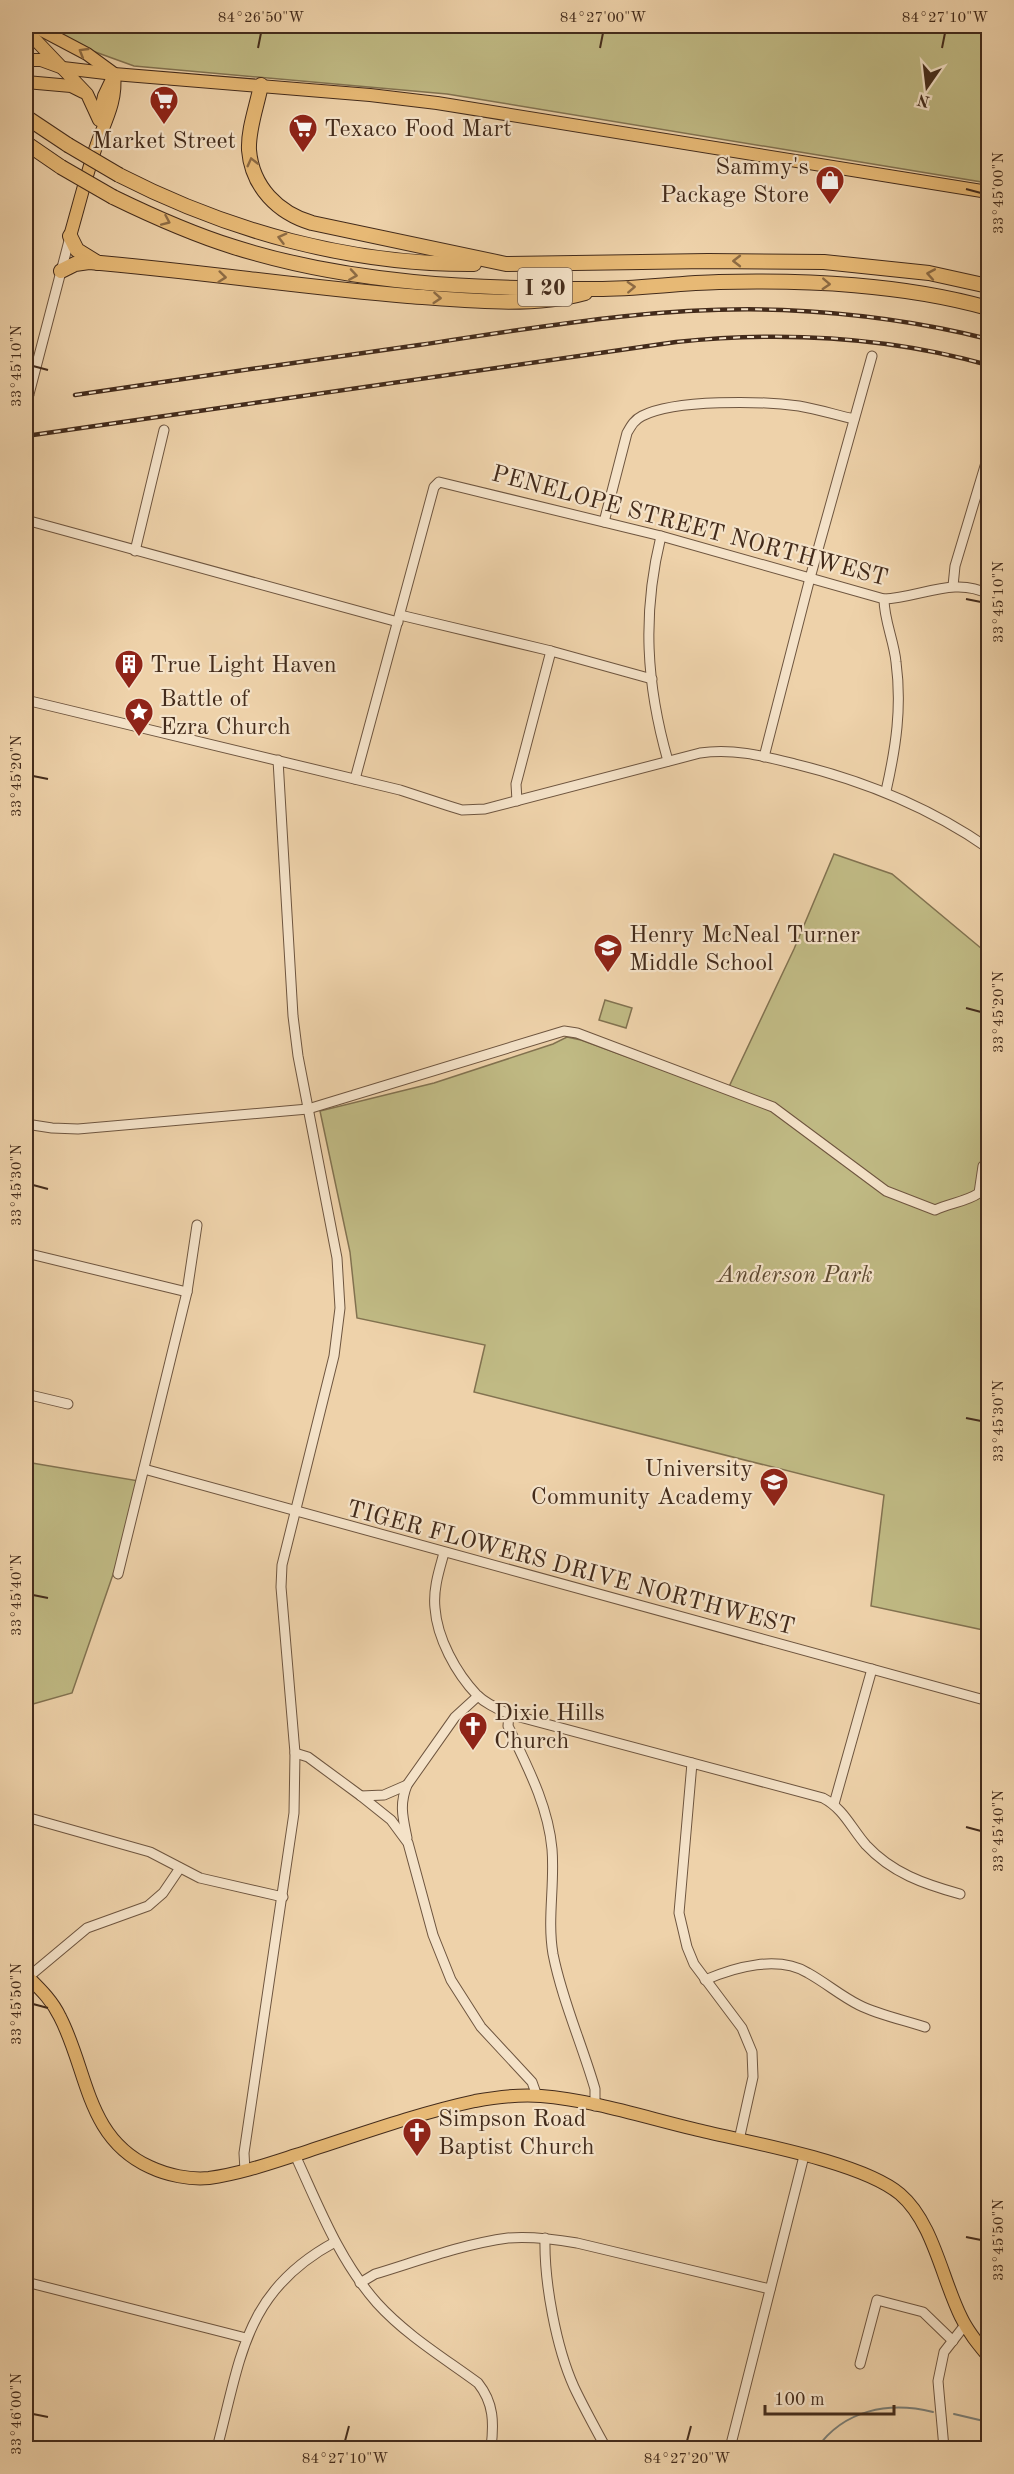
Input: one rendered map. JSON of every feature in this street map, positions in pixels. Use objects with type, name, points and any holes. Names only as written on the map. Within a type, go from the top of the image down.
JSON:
[{"type":"highway","points":[[261,85],[250,134],[249,150],[261,186],[271,200],[285,212],[301,220],[322,226],[506,264]]},
{"type":"highway","name":"I 20","points":[[26,117],[118,175],[201,213],[303,244],[409,260],[506,264],[824,262],[929,273],[988,286]]},
{"type":"highway","name":"I 20","points":[[26,143],[61,167],[113,197],[171,224],[233,247],[321,270],[429,283],[598,289],[719,282],[811,283],[903,291],[988,308]]},
{"type":"highway","points":[[70,236],[77,250],[98,263]]},
{"type":"highway","points":[[61,271],[82,262],[98,263],[364,292],[485,301],[562,299],[598,289]]},
{"type":"main road","points":[[34,26],[87,54],[114,74],[116,90],[70,236]]},
{"type":"main road","points":[[26,30],[87,94],[99,120]]},
{"type":"main road","points":[[26,60],[41,60],[63,68],[114,74],[261,85],[437,103],[988,192]]},
{"type":"main road","points":[[26,75],[50,76],[63,68]]},
{"type":"main road","points":[[98,142],[99,120],[104,96],[114,74]]},
{"type":"main road","points":[[26,82],[71,87],[87,94]]},
{"type":"main road","points":[[26,1977],[47,1997],[59,2015],[95,2112],[107,2132],[123,2149],[151,2167],[188,2177],[207,2178],[245,2171],[424,2115],[505,2096],[537,2096],[595,2106],[804,2156],[852,2170],[882,2182],[898,2192],[920,2217],[965,2325],[988,2356]]},
{"type":"street","points":[[26,407],[70,236]]},
{"type":"street","points":[[764,756],[810,578],[872,356]]},
{"type":"street","points":[[604,522],[627,433],[634,422],[643,415],[699,404],[752,402],[801,407],[854,419]]},
{"type":"street","points":[[988,404],[988,413]]},
{"type":"street","points":[[135,551],[164,430]]},
{"type":"street","points":[[953,586],[955,566],[988,456]]},
{"type":"street","name":"PENELOPE STREET NORTHWEST","points":[[399,619],[429,503],[434,487],[439,482],[661,536],[884,598],[898,598],[953,586],[967,587],[988,594]]},
{"type":"street","points":[[26,520],[135,551],[399,619],[551,651],[652,680]]},
{"type":"street","points":[[661,536],[648,603],[656,719],[668,761]]},
{"type":"street","points":[[884,598],[884,608],[896,660],[900,699],[896,748],[886,791]]},
{"type":"street","points":[[355,779],[399,619]]},
{"type":"street","points":[[517,801],[516,784],[551,651]]},
{"type":"street","points":[[26,700],[355,779],[462,810],[485,809],[668,761],[719,750],[740,751],[836,774],[886,791],[941,818],[988,849]]},
{"type":"street","points":[[245,2171],[244,2153],[294,1814],[295,1753],[281,1587],[282,1565],[334,1356],[340,1308],[337,1258],[308,1109],[293,1016],[278,760]]},
{"type":"street","points":[[26,1124],[78,1129],[308,1109],[564,1031],[578,1033],[773,1107],[886,1191],[935,1210],[949,1203],[970,1199],[979,1193],[982,1166],[988,1162]]},
{"type":"street","points":[[118,1574],[187,1292],[197,1225]]},
{"type":"street","points":[[26,1253],[187,1292]]},
{"type":"street","points":[[26,1394],[68,1404]]},
{"type":"street","name":"TIGER FLOWERS DRIVE NORTHWEST","points":[[144,1469],[988,1701]]},
{"type":"street","points":[[444,1553],[435,1590],[437,1624],[444,1644],[458,1668],[478,1696],[492,1707],[509,1714],[823,1798],[834,1804],[866,1845],[888,1866],[918,1882],[960,1894]]},
{"type":"street","points":[[834,1804],[872,1669]]},
{"type":"street","points":[[478,1696],[455,1717],[406,1785],[401,1810],[433,1935],[451,1980],[482,2027],[532,2082],[537,2096]]},
{"type":"street","points":[[509,1714],[508,1726],[540,1796],[549,1823],[552,1852],[550,1921],[553,1953],[560,1982],[595,2089],[595,2106]]},
{"type":"street","points":[[295,1753],[308,1757],[361,1796],[391,1820],[408,1843]]},
{"type":"street","points":[[692,1763],[679,1913],[687,1947],[705,1980],[742,2028],[752,2052],[753,2077],[739,2140]]},
{"type":"street","points":[[361,1796],[384,1795],[406,1785]]},
{"type":"street","points":[[26,1818],[150,1852],[200,1878],[283,1897]]},
{"type":"street","points":[[26,1977],[87,1928],[148,1906],[163,1893],[180,1868]]},
{"type":"street","points":[[705,1980],[743,1968],[774,1964],[791,1966],[807,1972],[862,2006],[925,2027]]},
{"type":"street","points":[[295,2156],[335,2242],[360,2283],[399,2324],[478,2383],[486,2393],[491,2405],[494,2426],[491,2448]]},
{"type":"street","points":[[730,2448],[804,2156]]},
{"type":"street","points":[[360,2283],[375,2274],[476,2244],[510,2238],[545,2238],[577,2243],[770,2289]]},
{"type":"street","points":[[545,2238],[555,2322],[562,2356],[574,2386],[606,2448]]},
{"type":"street","points":[[217,2448],[246,2338],[260,2308],[279,2283],[315,2252],[335,2242]]},
{"type":"street","points":[[26,2282],[246,2338]]},
{"type":"street","points":[[860,2364],[877,2300],[923,2312],[953,2340]]},
{"type":"street","points":[[944,2448],[938,2381],[944,2352],[965,2325]]},
{"type":"green space","points":[[49,26],[988,26],[988,183],[447,94],[134,66],[76,45]]},
{"type":"green space","name":"Anderson Park","points":[[834,854],[892,874],[988,954],[988,1631],[871,1606],[884,1495],[474,1392],[485,1345],[357,1318],[350,1252],[320,1111],[434,1083],[553,1044],[567,1037],[581,1040],[726,1093],[794,949]]},
{"type":"green space","points":[[605,1000],[632,1008],[626,1028],[599,1020]]},
{"type":"green space","points":[[26,1462],[145,1482],[72,1693],[26,1706]]},
{"type":"waterway","points":[[817,2448],[840,2425],[868,2412],[900,2408],[933,2412]]},
{"type":"waterway","points":[[954,2414],[988,2422]]},
{"type":"railway","points":[[75,395],[555,325],[692,311],[737,309],[835,313],[912,323],[988,339]]},
{"type":"railway","points":[[26,436],[676,342],[716,339],[833,338],[911,348],[988,365]]},
{"type":"place","name":"Market Street","points":[[164,126]]},
{"type":"place","name":"Texaco Food Mart","points":[[303,154]]},
{"type":"place","name":"Sammy's Package Store","points":[[830,206]]},
{"type":"place","name":"True Light Haven","points":[[129,690]]},
{"type":"place","name":"Battle of Ezra Church","points":[[139,738]]},
{"type":"place","name":"Henry McNeal Turner Middle School","points":[[608,974]]},
{"type":"place","name":"University Community Academy","points":[[774,1508]]},
{"type":"place","name":"Dixie Hills Church","points":[[473,1752]]},
{"type":"place","name":"Simpson Road Baptist Church","points":[[417,2158]]}]
